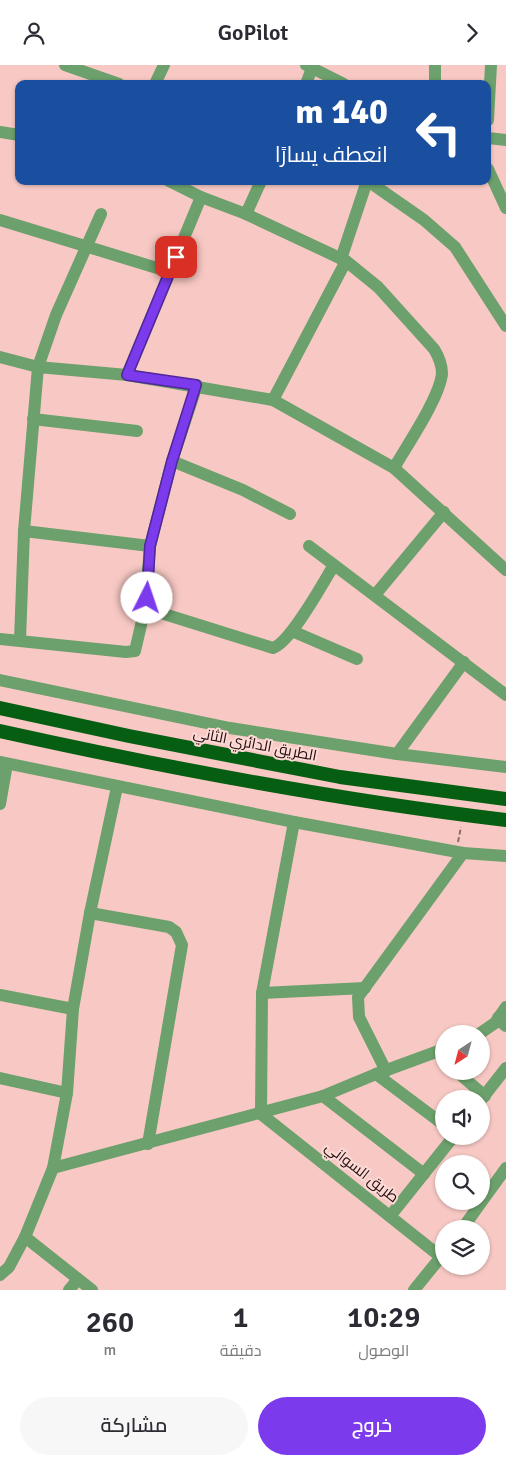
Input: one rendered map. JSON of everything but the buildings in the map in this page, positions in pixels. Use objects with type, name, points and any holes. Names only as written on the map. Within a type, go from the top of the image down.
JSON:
[{"type":"highway","name":"الطريق الدائري الثاني","points":[[0,708],[129,736],[340,777],[506,799]]},
{"type":"highway","points":[[0,731],[111,756],[338,797],[506,820]]},
{"type":"street","points":[[156,80],[164,65]]},
{"type":"street","points":[[435,65],[435,80]]},
{"type":"street","points":[[490,80],[491,65]]},
{"type":"street","points":[[72,66],[109,80]]},
{"type":"street","points":[[307,80],[309,67],[336,80]]},
{"type":"street","points":[[0,132],[15,134]]},
{"type":"street","points":[[491,138],[506,140]]},
{"type":"street","points":[[491,176],[506,208]]},
{"type":"street","points":[[177,185],[246,214],[343,260],[378,287],[439,356],[442,373],[439,387],[394,468]]},
{"type":"street","points":[[246,214],[259,185]]},
{"type":"street","points":[[273,400],[343,260],[367,185]]},
{"type":"street","points":[[374,185],[424,220],[455,247],[506,326]]},
{"type":"street","points":[[127,375],[202,197]]},
{"type":"street","points":[[20,640],[24,531],[38,367],[56,315],[102,214]]},
{"type":"street","points":[[0,220],[86,248],[170,272]]},
{"type":"street","points":[[0,357],[38,367],[127,375],[196,385],[273,400],[394,468],[506,570]]},
{"type":"street","points":[[0,639],[136,650],[146,609],[150,546],[172,461],[196,385]]},
{"type":"street","points":[[33,419],[137,431]]},
{"type":"street","points":[[172,461],[244,490],[290,514]]},
{"type":"street","points":[[375,595],[444,512]]},
{"type":"street","points":[[24,531],[150,546]]},
{"type":"street","points":[[309,546],[506,695]]},
{"type":"street","points":[[146,609],[269,648],[281,645],[292,631],[334,565]]},
{"type":"street","points":[[292,631],[357,659]]},
{"type":"street","points":[[397,755],[464,662]]},
{"type":"street","points":[[0,680],[230,728],[397,755],[506,767]]},
{"type":"street","points":[[0,804],[4,763],[294,822],[463,853],[506,856]]},
{"type":"street","points":[[0,1275],[9,1267],[25,1237],[53,1168],[67,1093],[73,1009],[90,913],[117,787]]},
{"type":"street","points":[[261,1115],[262,993],[294,822]]},
{"type":"street","points":[[435,1117],[381,1072],[358,1017],[358,997],[463,853]]},
{"type":"street","points":[[90,913],[169,927],[176,932],[182,945],[148,1144]]},
{"type":"street","points":[[262,993],[365,988]]},
{"type":"street","points":[[0,995],[73,1009]]},
{"type":"street","points":[[490,1028],[504,1017]]},
{"type":"street","points":[[53,1168],[261,1115],[323,1096],[381,1072],[435,1056]]},
{"type":"street","points":[[489,1090],[506,1068]]},
{"type":"street","points":[[0,1078],[67,1093]]},
{"type":"street","points":[[465,1080],[475,1090]]},
{"type":"street","points":[[323,1096],[424,1174]]},
{"type":"street","name":"طريق السواني","points":[[261,1115],[435,1249]]},
{"type":"street","points":[[391,1215],[447,1145]]},
{"type":"street","points":[[469,1220],[506,1169]]},
{"type":"street","points":[[25,1237],[92,1290]]},
{"type":"street","points":[[414,1290],[435,1265]]},
{"type":"street","points":[[69,1290],[78,1279]]},
{"type":"route","points":[[147,598],[150,546],[172,461],[196,385],[127,375],[176,257]]}]
